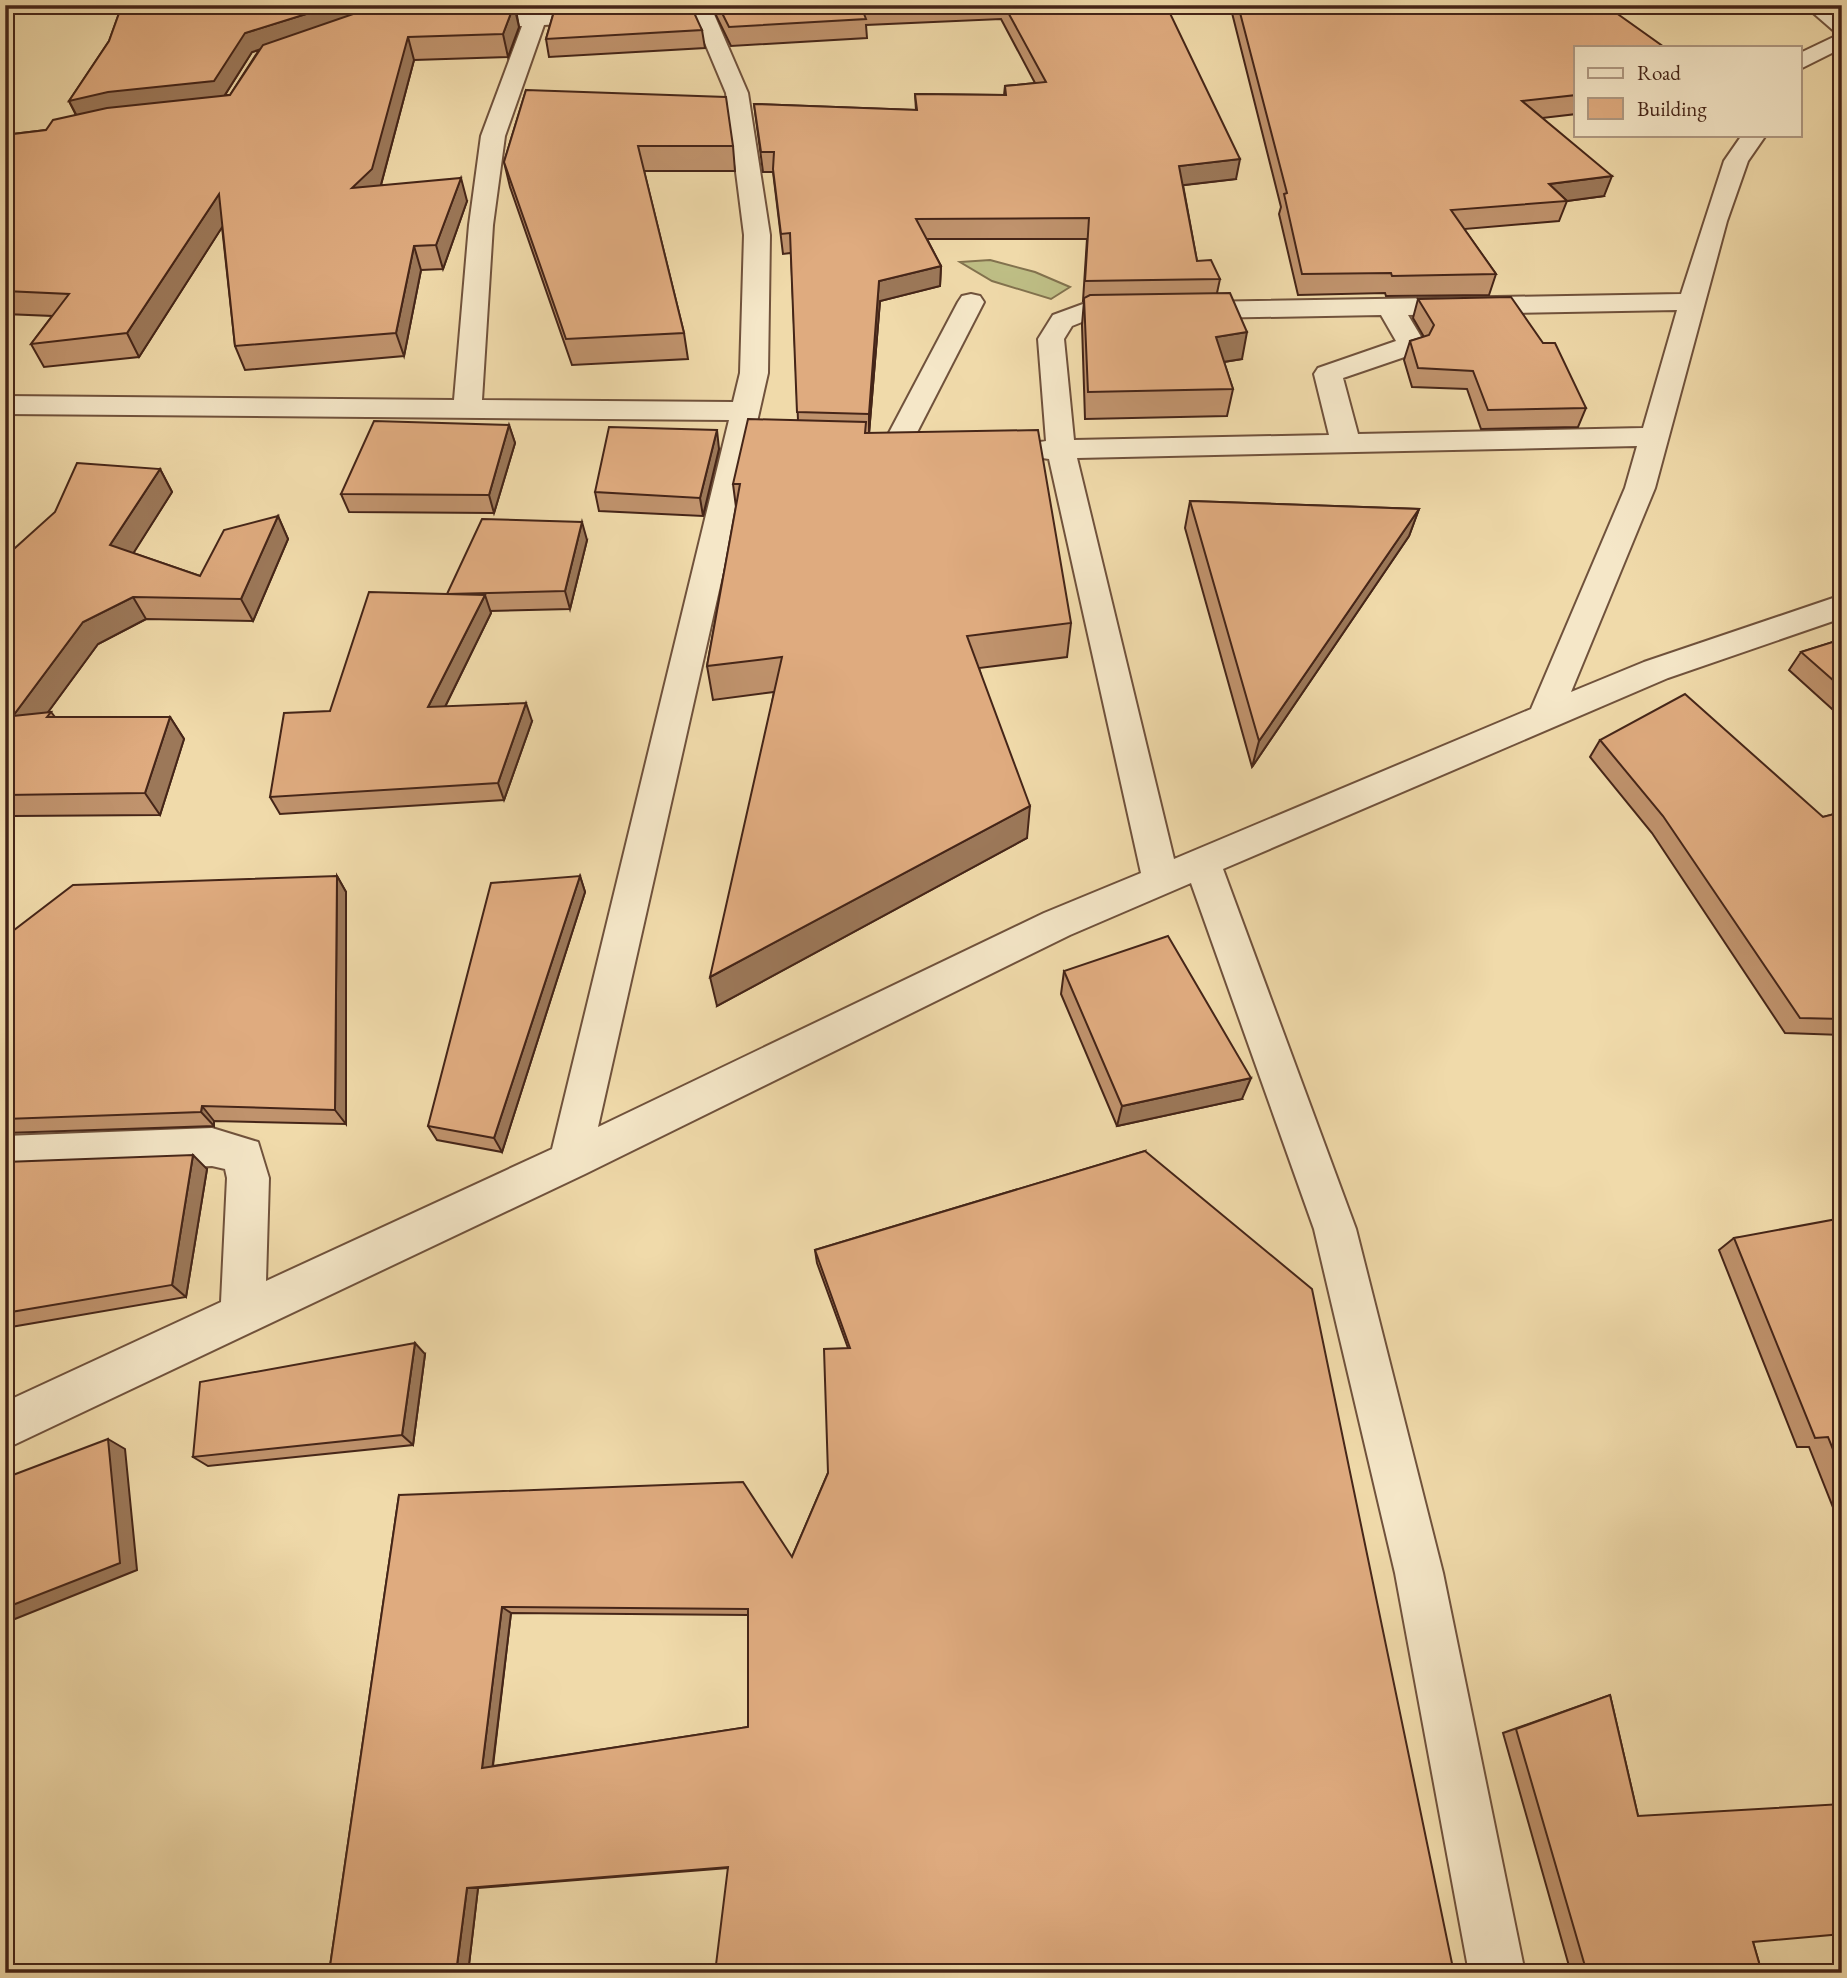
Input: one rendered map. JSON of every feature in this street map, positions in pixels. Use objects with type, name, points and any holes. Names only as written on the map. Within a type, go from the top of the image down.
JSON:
[{"type":"street","points":[[1814,5],[1842,26]]},
{"type":"street","points":[[570,1161],[752,442],[745,411],[754,373],[757,234],[737,93],[693,12]]},
{"type":"street","points":[[444,22],[620,16]]},
{"type":"street","points":[[468,407],[481,225],[493,136],[536,18]]},
{"type":"street","points":[[1801,61],[1842,39]]},
{"type":"street","points":[[1544,718],[1640,488],[1692,302],[1736,161],[1753,136]]},
{"type":"street","points":[[897,446],[971,302]]},
{"type":"street","points":[[1161,880],[1061,450],[1051,339],[1062,321],[1083,312],[1692,302]]},
{"type":"street","points":[[1346,444],[1328,374],[1412,345],[1390,307]]},
{"type":"street","points":[[5,405],[745,411]]},
{"type":"street","points":[[1006,449],[1654,437]]},
{"type":"street","points":[[5,1426],[570,1161],[1057,924],[1656,670],[1842,606]]},
{"type":"street","points":[[1202,862],[1335,1229],[1419,1573],[1497,1973]]},
{"type":"street","points":[[5,1155],[212,1147],[243,1155],[247,1178],[243,1314]]},
{"type":"green space","points":[[990,260],[1035,272],[1070,287],[1051,299],[992,281],[960,262]]},
{"type":"building","points":[[122,5],[335,5],[245,33],[214,81],[108,92],[69,101],[109,41]]},
{"type":"building","points":[[514,5],[503,34],[408,37],[372,169],[352,188],[461,178],[436,245],[414,246],[396,333],[235,346],[219,194],[127,333],[31,344],[69,294],[5,291],[5,135],[46,130],[53,120],[107,108],[230,95],[263,45],[356,13]]},
{"type":"building","points":[[718,5],[887,5],[861,6],[866,19],[729,27]]},
{"type":"building","points":[[1004,5],[1166,5],[1240,159],[1179,166],[1197,261],[1211,260],[1220,279],[1085,281],[1089,218],[916,219],[941,266],[879,281],[869,414],[797,412],[790,233],[781,234],[773,169],[774,152],[761,152],[754,104],[917,110],[915,94],[1006,95],[1005,86],[1046,82]]},
{"type":"building","points":[[1238,5],[1605,5],[1663,46],[1574,46],[1574,95],[1522,101],[1612,176],[1549,184],[1567,201],[1451,210],[1496,274],[1302,274],[1284,194],[1287,193]]},
{"type":"building","points":[[691,6],[702,30],[546,39],[555,8]]},
{"type":"building","points":[[526,90],[726,97],[733,146],[638,146],[684,333],[566,339],[504,162]]},
{"type":"building","points":[[1230,293],[1247,332],[1216,337],[1233,389],[1088,392],[1084,298],[1090,295]]},
{"type":"building","points":[[1511,297],[1543,343],[1555,343],[1586,408],[1488,410],[1473,371],[1418,368],[1410,341],[1429,335],[1434,325],[1418,299]]},
{"type":"building","points":[[748,419],[866,422],[865,433],[1038,430],[1071,623],[967,636],[1030,806],[710,977],[782,657],[707,666],[740,484],[733,484]]},
{"type":"building","points":[[374,421],[509,425],[489,495],[341,494]]},
{"type":"building","points":[[609,427],[717,430],[700,498],[595,492]]},
{"type":"building","points":[[77,463],[160,469],[110,545],[200,576],[224,530],[278,516],[241,599],[133,597],[83,622],[13,716],[51,712],[47,717],[170,717],[145,793],[5,795],[5,622],[13,604],[5,606],[5,557],[55,512]]},
{"type":"building","points":[[1190,501],[1419,509],[1259,741]]},
{"type":"building","points":[[482,519],[582,522],[565,591],[447,594]]},
{"type":"building","points":[[369,592],[485,595],[428,707],[526,703],[498,783],[270,797],[284,713],[330,711]]},
{"type":"building","points":[[1842,639],[1842,688],[1801,652]]},
{"type":"building","points":[[1685,694],[1823,817],[1842,812],[1842,1019],[1800,1018],[1663,816],[1600,740]]},
{"type":"building","points":[[337,876],[335,1110],[202,1106],[201,1112],[5,1119],[5,937],[73,885]]},
{"type":"building","points":[[580,876],[494,1138],[428,1126],[491,883]]},
{"type":"building","points":[[1168,936],[1251,1078],[1122,1106],[1064,971]]},
{"type":"building","points":[[1145,1151],[1312,1289],[1454,1973],[715,1973],[728,1867],[467,1888],[456,1973],[329,1973],[399,1495],[743,1482],[792,1557],[828,1473],[824,1349],[850,1348],[815,1250]],"holes":[[[502,1607],[748,1609],[748,1727],[482,1768]]]},
{"type":"building","points":[[193,1155],[172,1285],[5,1313],[5,1162]]},
{"type":"building","points":[[1837,1219],[1839,1229],[1842,1229],[1842,1472],[1828,1437],[1815,1438],[1734,1238]]},
{"type":"building","points":[[415,1343],[402,1435],[193,1457],[200,1382]]},
{"type":"building","points":[[108,1439],[120,1563],[5,1608],[5,1478]]},
{"type":"building","points":[[1610,1695],[1638,1816],[1842,1804],[1842,1934],[1753,1942],[1762,1973],[1587,1973],[1516,1729]]}]
